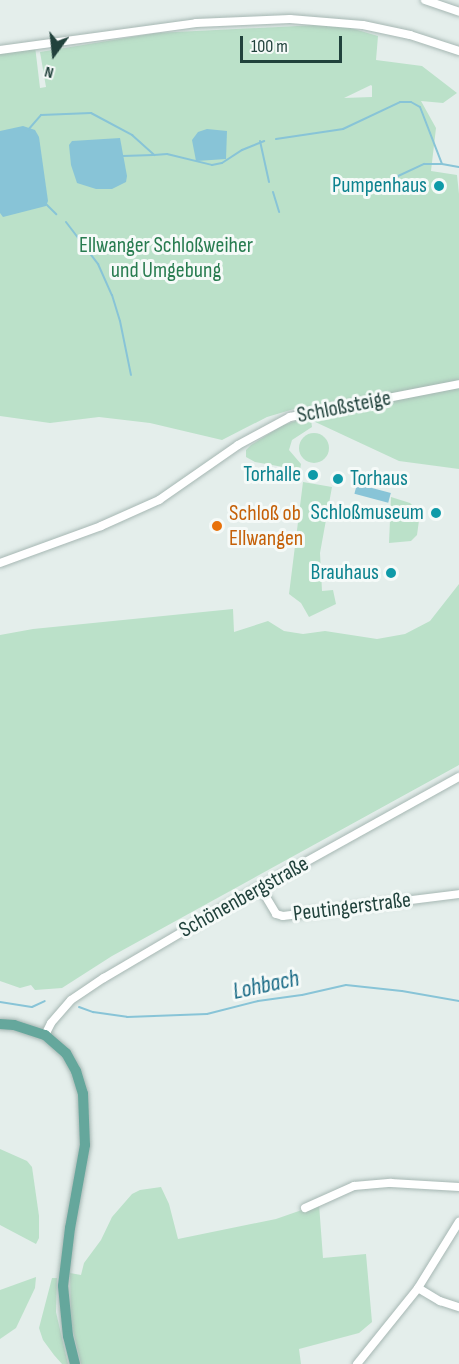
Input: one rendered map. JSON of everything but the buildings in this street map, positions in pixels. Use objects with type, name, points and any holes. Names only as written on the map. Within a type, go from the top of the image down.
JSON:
[{"type":"main road","points":[[0,1024],[14,1025],[45,1035],[66,1053],[76,1071],[85,1109],[84,1154],[70,1228],[63,1286],[68,1336],[75,1364]]},
{"type":"street","points":[[425,0],[459,12]]},
{"type":"street","points":[[0,50],[196,23],[290,19],[363,25],[410,35],[459,51]]},
{"type":"street","name":"Schloßsteige","points":[[0,563],[159,500],[238,445],[290,417],[459,384]]},
{"type":"street","name":"Schönenbergstraße","points":[[45,1035],[51,1023],[71,1000],[140,956],[459,777]]},
{"type":"street","name":"Peutingerstraße","points":[[260,887],[276,914],[283,916],[459,894]]},
{"type":"street","points":[[305,1208],[354,1186],[391,1183],[459,1186]]},
{"type":"street","points":[[357,1364],[418,1288],[458,1227]]},
{"type":"street","points":[[418,1288],[440,1301],[459,1307]]},
{"type":"green space","name":"Ellwanger Schloßweiher und Umgebung","points":[[337,24],[378,36],[376,60],[422,66],[457,93],[443,103],[421,101],[436,128],[431,171],[457,175],[459,194],[459,469],[399,461],[311,420],[312,427],[292,440],[289,450],[301,464],[300,470],[255,462],[246,457],[246,450],[251,445],[283,425],[309,417],[304,406],[267,417],[222,440],[150,423],[99,417],[50,423],[0,416],[0,50],[35,46],[40,88],[46,87],[40,52],[156,33]],"holes":[[[371,85],[372,97],[344,98]]]},
{"type":"green space","points":[[314,433],[325,437],[329,448],[325,459],[314,463],[303,459],[299,448],[303,437]]},
{"type":"green space","points":[[303,482],[332,487],[320,553],[322,591],[333,590],[336,604],[309,617],[301,603],[289,594]]},
{"type":"green space","points":[[391,497],[410,503],[420,513],[417,535],[411,541],[389,543]]},
{"type":"green space","points":[[459,584],[459,765],[112,956],[62,988],[35,990],[31,985],[20,988],[0,981],[0,635],[33,629],[233,609],[234,632],[268,621],[284,631],[303,634],[325,631],[377,639],[405,634],[430,621]]},
{"type":"green space","points":[[0,1149],[27,1161],[32,1167],[39,1216],[39,1238],[36,1244],[0,1225]]},
{"type":"green space","points":[[161,1187],[169,1204],[178,1239],[276,1219],[319,1204],[323,1258],[366,1254],[372,1322],[359,1333],[299,1349],[301,1364],[81,1364],[71,1323],[70,1273],[81,1275],[84,1263],[101,1240],[112,1217],[132,1194],[140,1190]]},
{"type":"green space","points":[[36,1277],[35,1288],[16,1328],[0,1339],[0,1290]]},
{"type":"green space","points":[[52,1278],[57,1278],[56,1312],[68,1364],[62,1364],[54,1355],[43,1340],[39,1328]]},
{"type":"water","points":[[23,126],[35,130],[39,137],[48,201],[46,206],[3,217],[0,213],[0,131]]},
{"type":"water","points":[[207,129],[227,131],[226,159],[196,161],[192,140],[198,132]]},
{"type":"water","points":[[120,138],[127,176],[126,182],[112,189],[96,189],[77,183],[71,165],[69,145],[72,141]]},
{"type":"water","points":[[357,484],[391,493],[388,503],[354,494]]},
{"type":"waterway","points":[[276,139],[343,129],[400,102],[411,102],[420,107],[442,164],[459,167]]},
{"type":"waterway","points":[[28,130],[41,115],[91,113],[132,135],[154,155],[167,154],[212,165],[222,163],[242,150],[264,141]]},
{"type":"waterway","points":[[260,141],[269,182]]},
{"type":"waterway","points":[[123,156],[153,155]]},
{"type":"waterway","points":[[396,177],[424,164],[441,164]]},
{"type":"waterway","points":[[273,192],[279,212]]},
{"type":"waterway","points":[[45,203],[56,214]]},
{"type":"waterway","points":[[66,222],[98,264],[112,295],[131,375]]},
{"type":"waterway","name":"Lohbach","points":[[79,1007],[93,1012],[127,1017],[207,1014],[258,1001],[302,995],[346,985],[402,991],[459,1001]]},
{"type":"waterway","name":"Lohbach","points":[[0,1002],[32,1007],[45,1001]]},
{"type":"place","name":"Pumpenhaus","points":[[439,186]]},
{"type":"place","name":"Torhalle","points":[[313,475]]},
{"type":"place","name":"Torhaus","points":[[338,479]]},
{"type":"place","name":"Schloßmuseum","points":[[436,513]]},
{"type":"place","name":"Schloß ob Ellwangen","points":[[217,526]]},
{"type":"place","name":"Brauhaus","points":[[391,573]]}]
